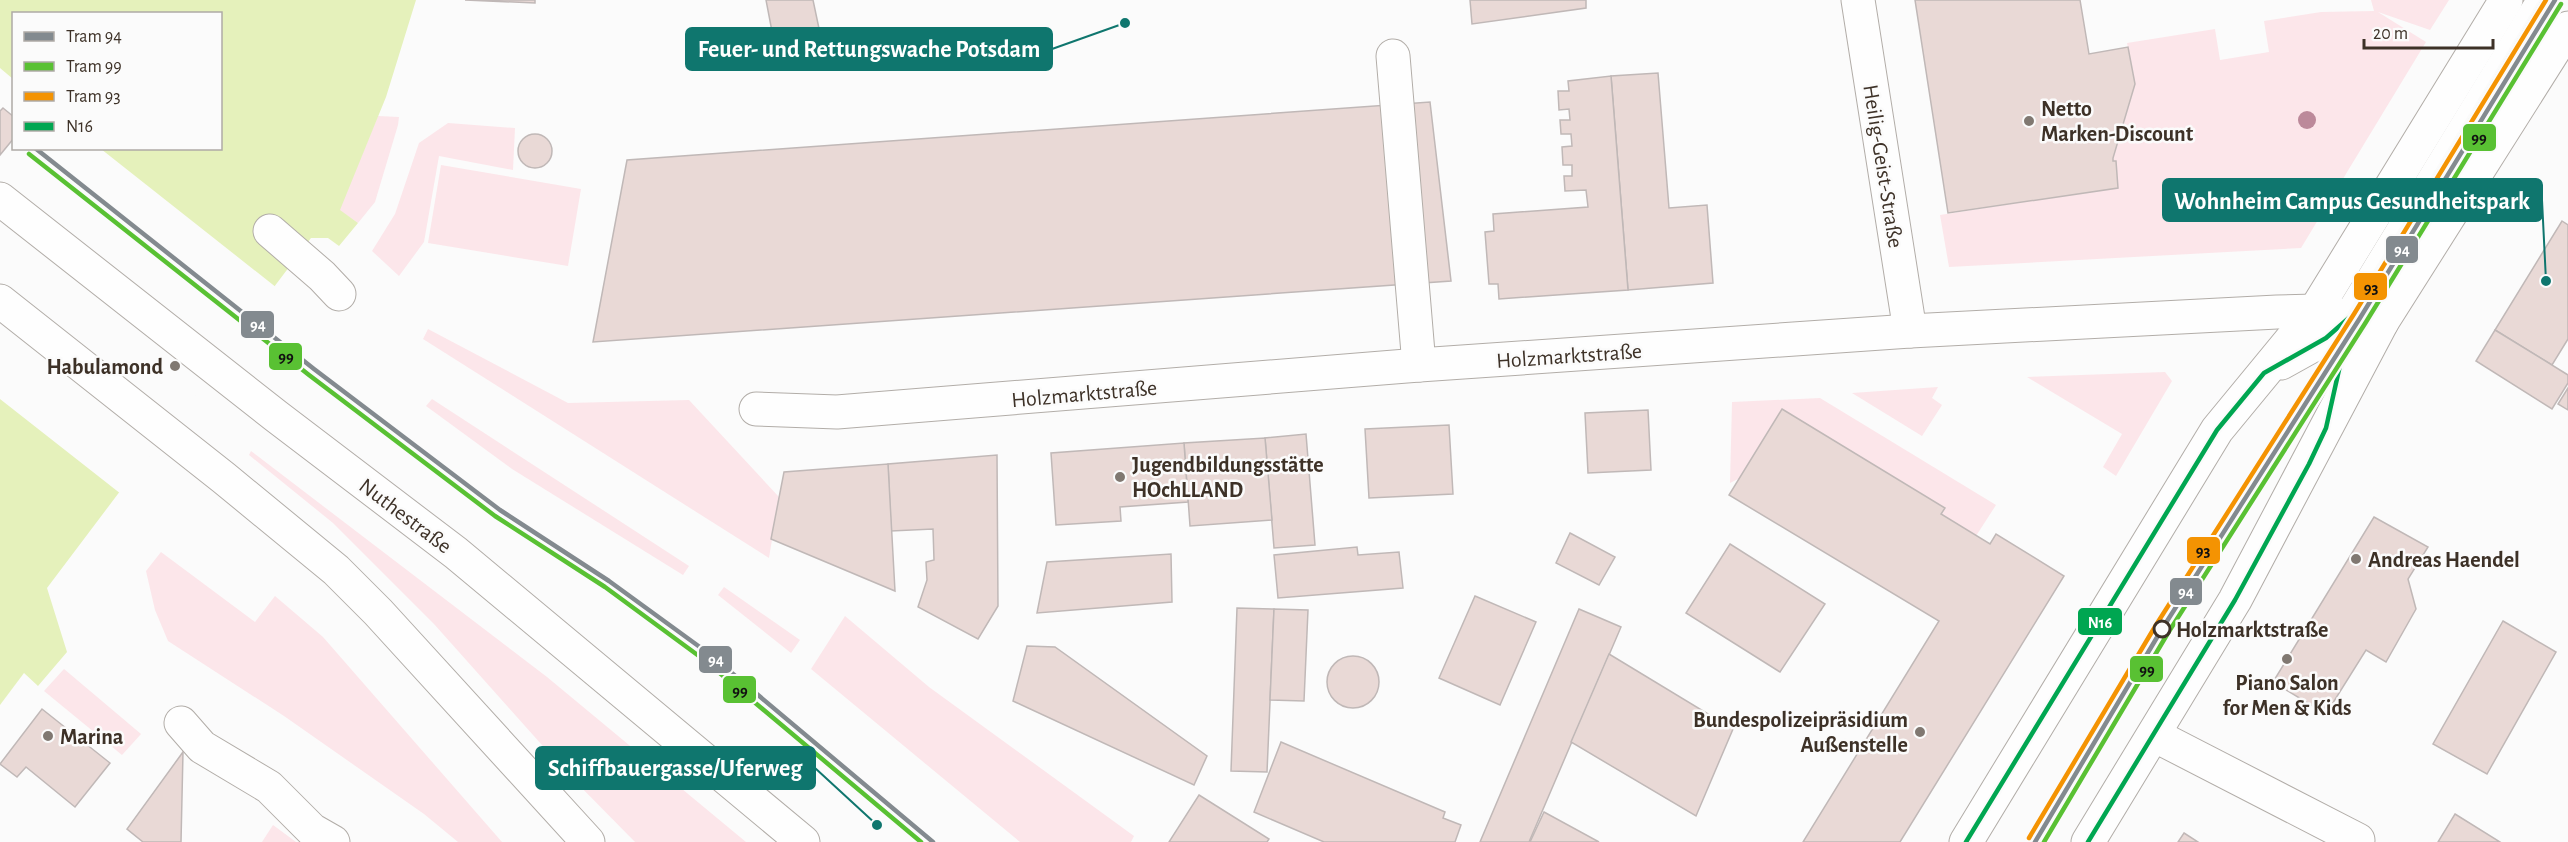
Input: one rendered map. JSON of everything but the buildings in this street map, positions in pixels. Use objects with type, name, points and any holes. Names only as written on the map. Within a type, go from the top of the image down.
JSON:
[{"type":"main road","name":"Heilig-Geist-Straße","points":[[1858,0],[1910,331]]},
{"type":"main road","points":[[1966,842],[2217,430],[2316,311],[2506,0]]},
{"type":"main road","points":[[2088,842],[2235,600],[2326,428],[2366,319],[2544,0]]},
{"type":"main road","points":[[2264,373],[2326,338],[2366,319],[2568,28]]},
{"type":"main road","points":[[1394,56],[1419,365]]},
{"type":"main road","name":"Nuthestraße","points":[[0,199],[276,416],[456,553],[803,842]]},
{"type":"main road","points":[[270,231],[322,276],[339,294]]},
{"type":"main road","points":[[0,302],[224,478],[336,570],[378,612],[588,842]]},
{"type":"main road","name":"Holzmarktstraße","points":[[756,409],[837,412],[1419,365],[1910,331],[2316,311],[2366,319]]},
{"type":"main road","points":[[181,723],[202,747],[269,787],[312,830],[333,842]]},
{"type":"main road","points":[[2154,735],[2358,840]]},
{"type":"shaded area","points":[[0,0],[416,0],[386,97],[340,210],[358,223],[339,246],[328,238],[311,238],[47,588],[67,652],[38,686],[24,673],[0,705]]},
{"type":"shaded area","points":[[2371,0],[2449,0],[2430,30],[2378,12],[2426,42],[2301,248],[1949,267],[1940,215],[2118,187],[2116,161],[2113,161],[2113,158],[2135,84],[2127,43],[2215,29],[2220,60],[2269,52],[2264,21],[2321,12],[2374,11]]},
{"type":"shaded area","points":[[378,116],[399,117],[398,125],[375,202],[358,223],[339,210]]},
{"type":"shaded area","points":[[448,123],[515,128],[513,170],[439,156],[424,242],[399,276],[372,251],[395,214],[419,143]]},
{"type":"shaded area","points":[[441,165],[581,189],[568,266],[428,243]]},
{"type":"shaded area","points":[[428,329],[568,403],[689,400],[779,497],[769,558],[423,339]]},
{"type":"shaded area","points":[[2165,372],[2172,381],[2116,476],[2103,467],[2122,434],[2027,377]]},
{"type":"shaded area","points":[[1938,387],[1932,398],[1942,405],[1922,436],[1852,393]]},
{"type":"shaded area","points":[[1820,398],[1996,505],[1976,536],[1941,514],[1944,508],[1782,409],[1740,478],[1730,483],[1732,402]]},
{"type":"shaded area","points":[[432,399],[689,566],[683,575],[512,469],[426,406]]},
{"type":"shaded area","points":[[251,451],[547,677],[746,842],[635,842],[567,773],[434,624],[333,523],[249,455]]},
{"type":"shaded area","points":[[161,552],[255,622],[275,596],[323,637],[502,842],[458,842],[424,814],[284,716],[168,641],[155,610],[146,571]]},
{"type":"shaded area","points":[[724,587],[800,640],[791,653],[718,595]]},
{"type":"shaded area","points":[[845,616],[929,687],[1134,836],[1131,842],[1020,842],[811,669]]},
{"type":"shaded area","points":[[64,669],[141,734],[122,755],[44,691]]},
{"type":"shaded area","points":[[273,825],[296,842],[262,842]]},
{"type":"pier","points":[[0,68],[12,78],[12,150],[102,150],[277,288],[121,494],[0,399]]},
{"type":"tram line","name":"93","points":[[2029,838],[2156,625],[2354,314],[2546,0]]},
{"type":"tram line","name":"94","points":[[2035,842],[2162,629],[2360,318],[2555,0]]},
{"type":"tram line","name":"99","points":[[2044,842],[2168,633],[2366,322],[2561,4]]},
{"type":"tram line","name":"94","points":[[38,150],[314,369],[500,510],[609,581],[708,653],[933,842]]},
{"type":"tram line","name":"99","points":[[29,154],[309,375],[495,516],[605,587],[703,659],[921,842]]},
{"type":"transit line","name":"N16","points":[[1966,842],[2217,430],[2264,373],[2326,338],[2351,316],[2544,0]]},
{"type":"transit line","name":"N16","points":[[2088,842],[2235,600],[2309,464],[2326,428],[2351,316],[2364,295]]},
{"type":"place","name":"Feuer- und Rettungswache Potsdam","points":[[1125,23]]},
{"type":"place","name":"Netto Marken-Discount","points":[[2029,121]]},
{"type":"place","name":"Wohnheim Campus Gesundheitspark","points":[[2546,281]]},
{"type":"place","name":"Habulamond","points":[[175,366]]},
{"type":"place","name":"Jugendbildungsstätte HOchLLAND","points":[[1120,477]]},
{"type":"place","name":"Andreas Haendel","points":[[2356,559]]},
{"type":"place","name":"Holzmarktstraße","points":[[2162,629]]},
{"type":"place","name":"Piano Salon for Men & Kids","points":[[2287,659]]},
{"type":"place","name":"Bundespolizeipräsidium Außenstelle","points":[[1920,732]]},
{"type":"place","name":"Marina","points":[[48,736]]},
{"type":"place","name":"Schiffbauergasse/Uferweg","points":[[877,825]]}]
